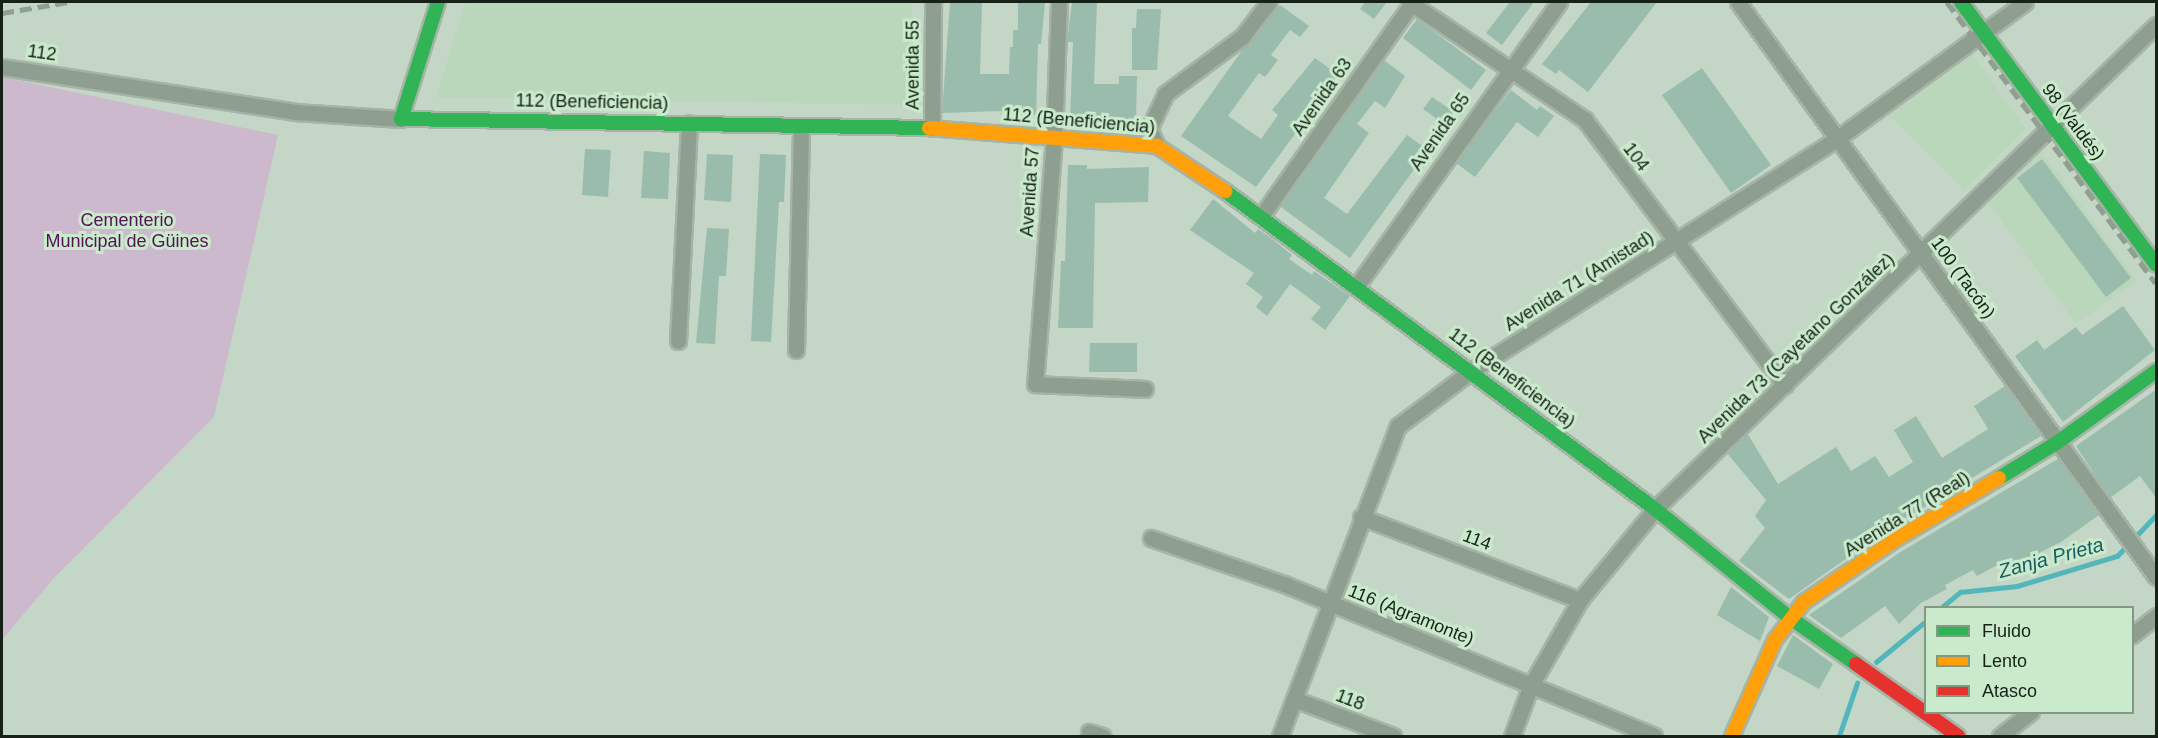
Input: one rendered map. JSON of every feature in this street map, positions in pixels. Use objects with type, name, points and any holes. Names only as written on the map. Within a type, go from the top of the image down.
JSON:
[{"type":"street","points":[[401,119],[438,2]]},
{"type":"street","name":"Avenida 55","points":[[932,128],[933,2]]},
{"type":"street","name":"Avenida 57","points":[[1059,2],[1054,138],[1035,384],[1145,389]]},
{"type":"street","points":[[1157,146],[1149,129],[1166,94],[1242,37],[1269,2]]},
{"type":"street","name":"104","points":[[1411,2],[1585,120],[1785,385]]},
{"type":"street","name":"Avenida 63","points":[[1262,215],[1411,2]]},
{"type":"street","name":"Avenida 65","points":[[1356,287],[1508,69],[1559,2]]},
{"type":"street","name":"100 (Tacón)","points":[[1738,2],[2157,577]]},
{"type":"street","name":"98 (Valdés)","points":[[1961,2],[2157,265]]},
{"type":"street","name":"Avenida 71 (Amistad)","points":[[1280,736],[1393,432],[1471,371],[1677,243],[1838,138],[2025,2]]},
{"type":"street","name":"Avenida 73 (Cayetano González)","points":[[1512,736],[1531,685],[1580,600],[1655,509],[1922,255],[2157,25]]},
{"type":"street","name":"112","points":[[2,67],[77,78]]},
{"type":"street","name":"112 (Beneficiencia)","points":[[77,78],[295,112],[401,119],[932,128],[1157,146],[1262,215],[1655,509],[1789,617],[1924,712]]},
{"type":"street","points":[[678,341],[689,123]]},
{"type":"street","points":[[796,350],[801,126]]},
{"type":"street","name":"Avenida 77 (Real)","points":[[1732,736],[1789,617],[1895,540],[2058,442],[2157,371]]},
{"type":"street","name":"114","points":[[1361,517],[1580,600]]},
{"type":"street","name":"116 (Agramonte)","points":[[1151,538],[1331,603],[1654,736]]},
{"type":"street","points":[[2134,633],[2157,616]]},
{"type":"street","name":"118","points":[[1294,699],[1393,736]]},
{"type":"street","name":"112 (Beneficiencia)","points":[[1928,714],[1959,736]]},
{"type":"street","points":[[2000,736],[2028,714]]},
{"type":"shaded area","points":[[466,2],[912,2],[909,105],[436,97]]},
{"type":"shaded area","points":[[1973,55],[2026,129],[1964,190],[1889,115]]},
{"type":"shaded area","points":[[2041,151],[2137,281],[2076,324],[1989,203]]},
{"type":"green space","name":"Cementerio Municipal de Güines","points":[[2,77],[278,135],[214,417],[54,578],[2,640]]},
{"type":"building","points":[[950,2],[982,2],[980,74],[1009,74],[1013,30],[1018,30],[1018,3],[1045,3],[1041,44],[1038,44],[1036,115],[1001,116],[1001,111],[942,113]]},
{"type":"building","points":[[1072,2],[1097,2],[1094,84],[1119,84],[1119,76],[1137,76],[1136,119],[1070,120],[1073,42],[1067,42]]},
{"type":"building","points":[[1365,2],[1387,2],[1374,19],[1360,9]]},
{"type":"building","points":[[1510,2],[1534,2],[1502,45],[1486,33]]},
{"type":"building","points":[[1591,2],[1657,2],[1588,92],[1559,70],[1556,74],[1542,64]]},
{"type":"building","points":[[1280,5],[1309,26],[1300,37],[1290,30],[1271,55],[1278,60],[1265,77],[1259,73],[1228,116],[1261,139],[1278,115],[1272,110],[1315,58],[1338,75],[1256,187],[1181,136],[1243,49]]},
{"type":"building","points":[[1137,9],[1161,9],[1157,70],[1132,70],[1132,28],[1136,28]]},
{"type":"building","points":[[1417,19],[1486,70],[1471,90],[1403,38]]},
{"type":"building","points":[[1384,60],[1405,76],[1385,108],[1375,101],[1357,124],[1369,133],[1324,198],[1347,214],[1407,135],[1428,150],[1350,258],[1281,207]]},
{"type":"building","points":[[1702,68],[1771,165],[1731,193],[1662,95]]},
{"type":"building","points":[[1511,90],[1537,110],[1540,106],[1554,116],[1538,137],[1517,122],[1475,177],[1456,163]]},
{"type":"building","points":[[1432,97],[1454,112],[1445,125],[1423,109]]},
{"type":"building","points":[[585,149],[611,150],[608,197],[582,195]]},
{"type":"building","points":[[644,151],[670,153],[668,199],[641,198]]},
{"type":"building","points":[[707,154],[733,155],[731,202],[704,200]]},
{"type":"building","points":[[760,154],[786,155],[784,202],[779,202],[771,342],[751,341]]},
{"type":"building","points":[[2042,159],[2131,278],[2106,297],[2017,178]]},
{"type":"building","points":[[1068,165],[1087,165],[1087,169],[1149,167],[1148,202],[1095,203],[1093,328],[1058,328],[1061,261],[1065,261]]},
{"type":"building","points":[[1213,199],[1255,233],[1258,229],[1271,238],[1292,255],[1289,259],[1312,275],[1314,271],[1350,296],[1325,330],[1311,319],[1321,307],[1290,284],[1267,316],[1256,307],[1263,297],[1246,284],[1254,273],[1190,230]]},
{"type":"building","points":[[707,228],[729,229],[726,276],[719,276],[715,344],[696,343]]},
{"type":"building","points":[[2123,306],[2155,350],[2063,422],[2015,356],[2037,340],[2044,350],[2076,327],[2082,335]]},
{"type":"building","points":[[1090,343],[1137,343],[1137,372],[1089,372]]},
{"type":"building","points":[[2005,386],[2041,436],[1888,529],[1789,599],[1739,561],[1765,528],[1755,516],[1766,500],[1727,453],[1747,433],[1778,484],[1836,447],[1851,471],[1875,456],[1889,477],[1913,462],[1894,430],[1916,416],[1942,458],[1988,429],[1974,406]]},
{"type":"building","points":[[2157,389],[2157,499],[2140,476],[2110,498],[2076,446]]},
{"type":"building","points":[[2058,459],[2099,515],[2061,542],[2007,569],[2003,562],[1977,576],[1973,570],[1945,585],[1947,589],[1921,603],[1899,624],[1885,606],[1841,638],[1809,615],[1902,551]]},
{"type":"building","points":[[1731,587],[1769,617],[1760,641],[1717,615]]},
{"type":"building","points":[[1793,635],[1833,664],[1819,689],[1777,666]]},
{"type":"waterway","name":"Zanja Prieta","points":[[1943,606],[1960,592],[2017,586],[2117,556],[2156,515]]},
{"type":"waterway","name":"Zanja Prieta","points":[[1876,662],[1924,623]]},
{"type":"waterway","name":"Zanja Prieta","points":[[1839,736],[1857,683]]},
{"type":"railway","points":[[2,13],[68,2]]},
{"type":"railway","points":[[1947,2],[2156,283]]},
{"type":"traffic: fast","points":[[438,2],[401,119],[929,128]]},
{"type":"traffic: fast","points":[[1961,2],[2156,265]]},
{"type":"traffic: fast","points":[[1225,191],[1655,509],[1789,617],[1856,664]]},
{"type":"traffic: fast","points":[[1999,478],[2058,442],[2156,371]]},
{"type":"traffic: slow","points":[[929,128],[1157,146],[1225,191]]},
{"type":"traffic: slow","points":[[1732,736],[1775,640],[1804,602],[1895,540],[1999,478]]},
{"type":"traffic: jam","points":[[1856,664],[1924,712]]},
{"type":"traffic: jam","points":[[1927,714],[1958,736]]}]
